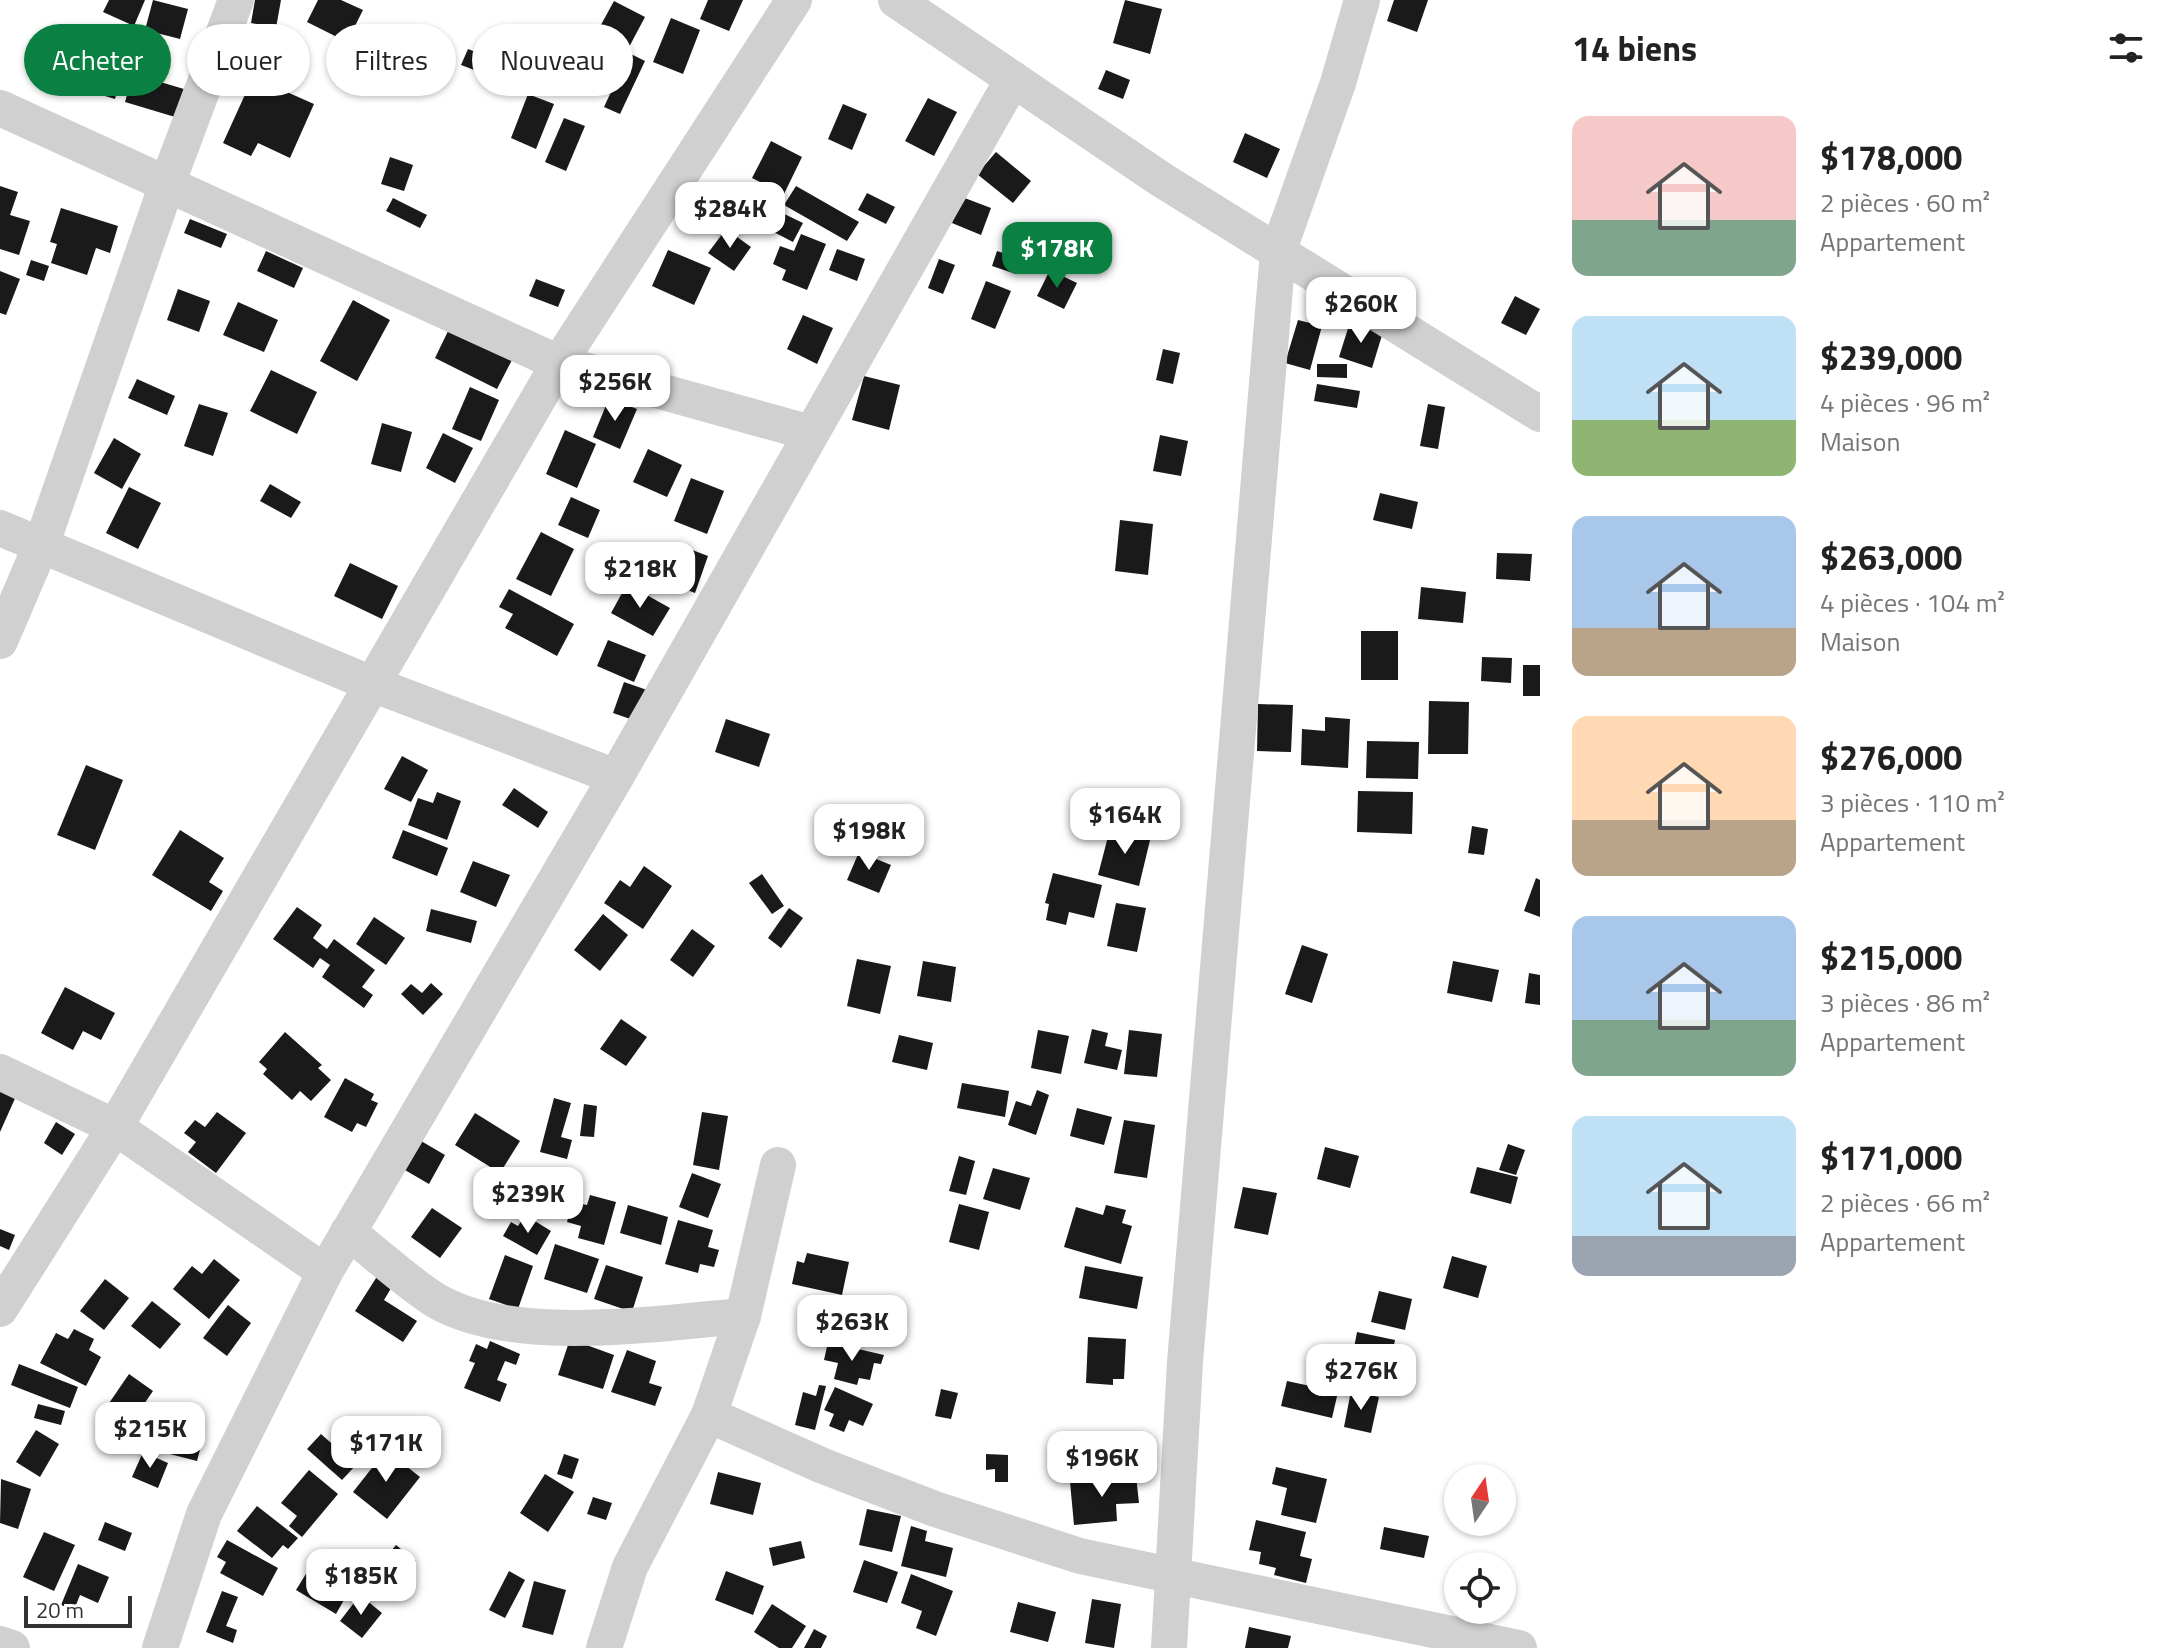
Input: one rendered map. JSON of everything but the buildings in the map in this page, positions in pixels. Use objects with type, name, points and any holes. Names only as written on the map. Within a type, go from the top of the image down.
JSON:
[{"type":"street","points":[[0,641],[42,543],[166,187],[236,0]]},
{"type":"street","points":[[0,1309],[115,1127],[559,363],[794,0]]},
{"type":"street","points":[[896,0],[1162,180],[1540,414]]},
{"type":"street","points":[[1169,1648],[1185,1362],[1278,252],[1338,83],[1362,0]]},
{"type":"street","points":[[160,1648],[204,1514],[325,1272],[616,777],[1013,79]]},
{"type":"street","points":[[0,108],[166,187],[559,363],[811,433]]},
{"type":"street","points":[[0,528],[42,543],[372,684],[616,777]]},
{"type":"street","points":[[0,1072],[115,1127],[325,1272]]},
{"type":"street","points":[[604,1648],[630,1567],[709,1415],[743,1316],[778,1165]]},
{"type":"street","points":[[348,1232],[436,1300],[478,1319],[547,1327],[592,1327],[743,1316]]},
{"type":"street","points":[[709,1415],[823,1466],[935,1509],[1080,1556],[1505,1647]]},
{"type":"street","points":[[0,1644],[12,1648]]}]
